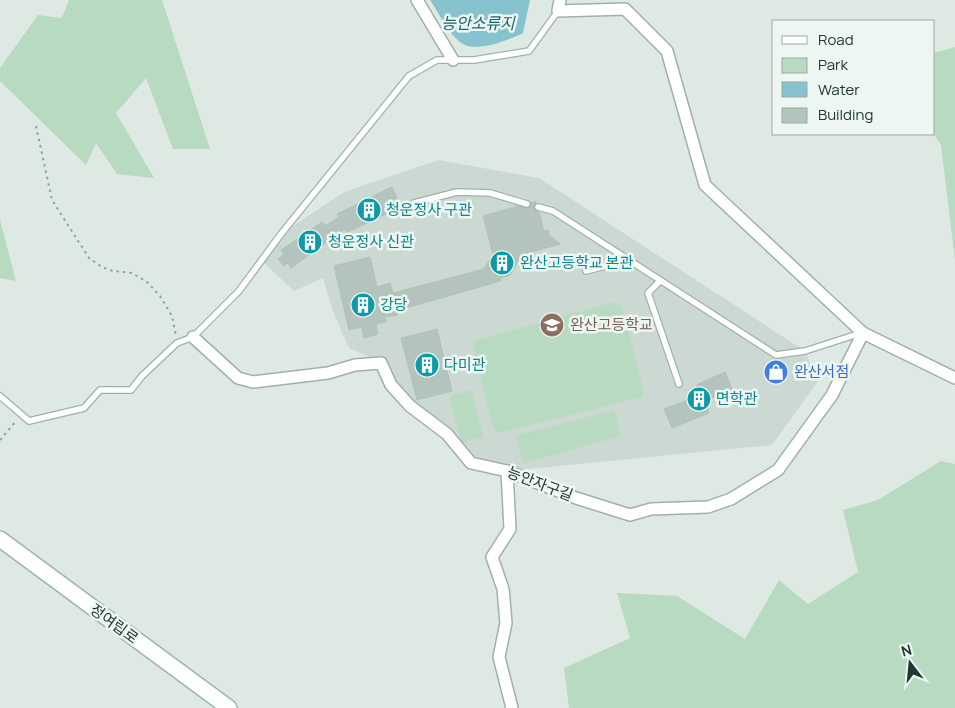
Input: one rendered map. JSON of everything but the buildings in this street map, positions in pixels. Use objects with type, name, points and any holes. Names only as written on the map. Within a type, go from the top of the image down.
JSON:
[{"type":"street","points":[[417,0],[453,60]]},
{"type":"street","points":[[559,5],[625,9],[667,51],[705,185],[863,333],[955,378]]},
{"type":"street","name":"능안자구길","points":[[193,337],[238,378],[253,382],[328,373],[355,365],[381,363],[391,385],[410,406],[447,434],[472,463],[507,471],[576,498],[630,515],[650,509],[708,507],[731,499],[778,470],[793,452],[832,395],[863,333]]},
{"type":"street","points":[[507,471],[510,529],[492,557],[503,589],[506,623],[499,657],[512,708]]},
{"type":"street","name":"정여립로","points":[[0,539],[228,708]]},
{"type":"lane","points":[[0,396],[29,421],[84,408],[100,390],[131,390],[142,376],[177,343],[193,337],[239,292],[293,218],[409,76],[437,60],[474,60],[529,51],[559,5]]},
{"type":"lane","points":[[414,203],[457,192],[490,193],[527,204]]},
{"type":"lane","points":[[538,207],[553,211],[776,355],[805,351],[863,333]]},
{"type":"lane","points":[[586,271],[628,260]]},
{"type":"lane","points":[[660,280],[648,293],[679,384]]},
{"type":"path","points":[[36,126],[52,200],[89,258],[102,267],[113,271],[132,273],[147,282],[160,296],[172,316],[177,343]]},
{"type":"path","points":[[0,440],[21,414]]},
{"type":"shaded area","name":"완산고등학교","points":[[438,160],[539,178],[805,351],[818,381],[772,445],[507,471],[467,458],[410,406],[381,363],[349,348],[333,311],[323,278],[294,291],[262,261],[281,234],[344,192]]},
{"type":"green space","points":[[69,0],[162,0],[210,149],[173,149],[146,78],[116,113],[154,178],[117,174],[96,143],[86,165],[0,81],[0,68],[38,15],[62,18]]},
{"type":"green space","points":[[955,47],[955,260],[941,145],[935,135],[935,53]]},
{"type":"green space","points":[[0,220],[16,281],[0,278]]},
{"type":"green space","points":[[614,302],[622,307],[643,388],[642,397],[498,433],[492,424],[473,345],[474,341]]},
{"type":"green space","points":[[471,390],[483,437],[461,443],[449,396]]},
{"type":"green space","points":[[614,410],[621,436],[523,463],[516,436]]},
{"type":"green space","points":[[941,461],[955,464],[955,708],[569,708],[564,668],[630,638],[617,593],[677,596],[745,639],[779,580],[808,604],[858,572],[843,510],[878,500]]},
{"type":"water","name":"능안소류지","points":[[430,0],[530,0],[523,33],[510,39],[476,47],[463,44],[458,40],[449,30]]},
{"type":"place","name":"청운정사 구관","points":[[369,210]]},
{"type":"place","name":"청운정사 신관","points":[[310,242]]},
{"type":"place","name":"완산고등학교 본관","points":[[502,263]]},
{"type":"place","name":"강당","points":[[363,305]]},
{"type":"place","name":"완산고등학교","points":[[552,325]]},
{"type":"place","name":"다미관","points":[[427,365]]},
{"type":"place","name":"완산서점","points":[[776,372]]},
{"type":"place","name":"면학관","points":[[699,399]]}]
